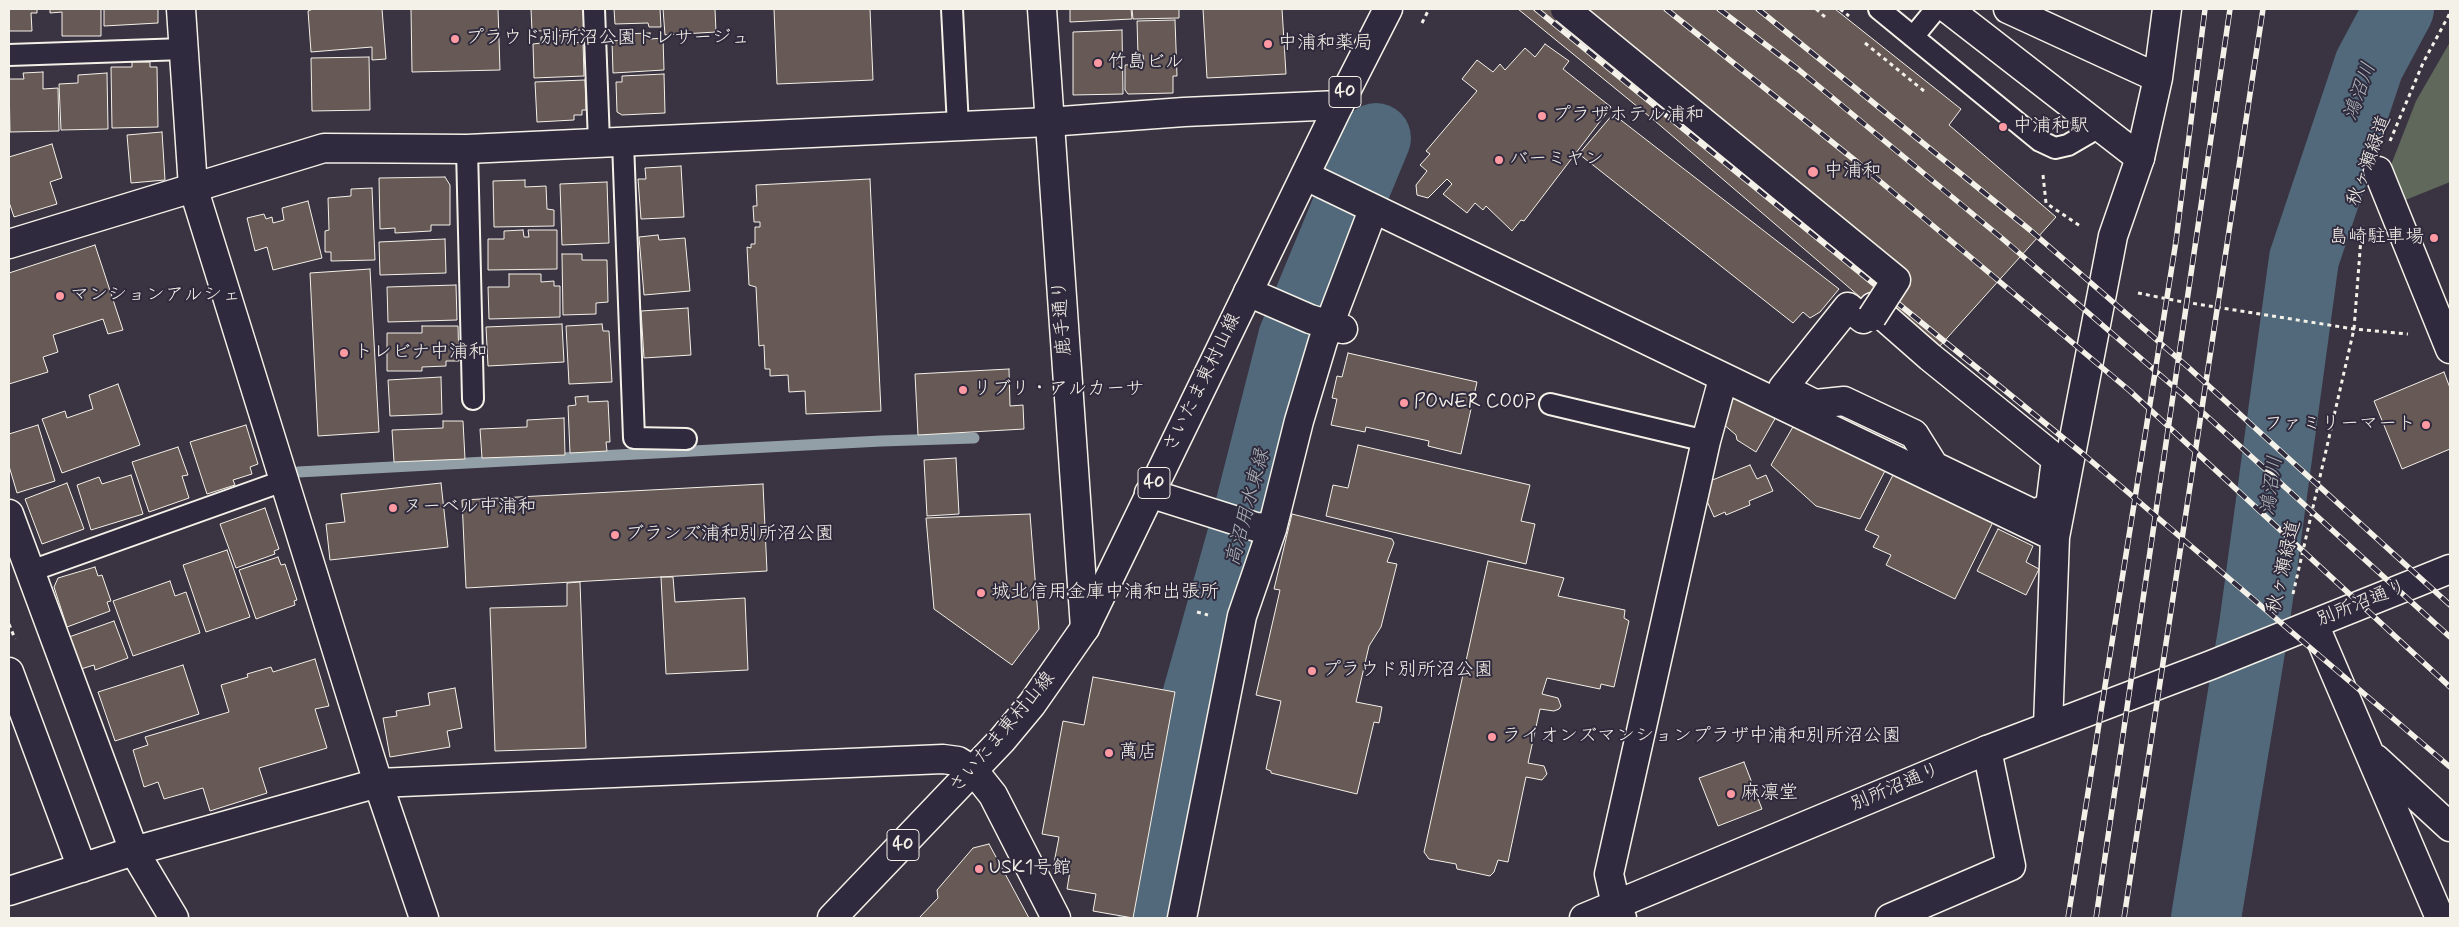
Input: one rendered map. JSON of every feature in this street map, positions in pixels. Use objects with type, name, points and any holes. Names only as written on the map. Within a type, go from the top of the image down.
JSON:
[{"type":"street","points":[[181,9],[193,187],[378,783],[424,918]]},
{"type":"street","name":"鹿手通り","points":[[1042,9],[1048,122],[1085,628]]},
{"type":"street","name":"さいたま東村山線","points":[[832,918],[974,771],[1032,704],[1085,628],[1149,493],[1388,9]]},
{"type":"street","points":[[1565,9],[1896,280],[1872,317]]},
{"type":"street","points":[[1948,9],[2140,158]]},
{"type":"street","points":[[2008,9],[2158,78]]},
{"type":"street","points":[[2048,726],[2055,537],[2113,236],[2140,158],[2158,78],[2168,9]]},
{"type":"street","points":[[9,244],[324,148],[467,149],[1048,122],[1184,112],[1339,105]]},
{"type":"street","points":[[2378,171],[2448,343]]},
{"type":"street","points":[[1306,176],[1722,379],[2055,537]]},
{"type":"street","points":[[1182,918],[1242,616],[1264,528],[1299,421],[1318,321],[1360,203]]},
{"type":"street","points":[[1248,292],[1318,321]]},
{"type":"street","points":[[1848,307],[1863,319],[1874,307],[1930,356],[2056,459],[2050,507],[2034,514],[1934,466],[1914,434],[1844,401],[1815,404],[1783,388],[1848,307]]},
{"type":"street","points":[[1619,912],[1608,874],[1706,441],[1722,379]]},
{"type":"street","points":[[1149,493],[1218,516],[1264,528]]},
{"type":"street","points":[[9,514],[134,850],[174,918]]},
{"type":"street","name":"別所沼通り","points":[[1584,918],[1619,912],[1987,750],[2211,665],[2450,569]]},
{"type":"street","points":[[2314,624],[2440,918]]},
{"type":"street","points":[[9,672],[82,868]]},
{"type":"street","points":[[1890,918],[2011,866],[1987,750]]},
{"type":"street","points":[[2369,753],[2450,827]]},
{"type":"street","points":[[9,891],[134,850],[378,783],[943,759],[958,761],[974,771],[993,795],[1056,918]]},
{"type":"lane","points":[[594,9],[611,142],[634,438],[686,439]]},
{"type":"lane","points":[[952,9],[958,126]]},
{"type":"lane","points":[[1879,9],[2040,141],[2055,148],[2068,145],[2099,127]]},
{"type":"lane","points":[[1914,37],[1936,9]]},
{"type":"lane","points":[[9,55],[184,49]]},
{"type":"lane","points":[[467,149],[473,399]]},
{"type":"lane","points":[[1550,404],[1706,441]]},
{"type":"lane","points":[[31,571],[283,481]]},
{"type":"path","points":[[1816,9],[1825,17]]},
{"type":"path","name":"秋ヶ瀬緑道","points":[[2378,171],[2423,63],[2450,13]]},
{"type":"path","points":[[1865,43],[1924,91]]},
{"type":"path","name":"秋ヶ瀬緑道","points":[[2279,638],[2354,329],[2364,221]]},
{"type":"path","points":[[2136,292],[2217,308],[2448,343]]},
{"type":"green space","points":[[2450,42],[2450,182],[2403,201],[2391,165],[2416,101]]},
{"type":"building","points":[[9,9],[37,9],[37,13],[31,13],[32,31],[9,31]]},
{"type":"building","points":[[50,9],[101,9],[101,36],[62,36],[62,12],[50,13]]},
{"type":"building","points":[[104,9],[158,9],[158,23],[104,26]]},
{"type":"building","points":[[313,9],[382,9],[386,59],[372,60],[372,47],[311,52],[308,11]]},
{"type":"building","name":"プラウド別所沼公園トレサージュ","points":[[411,9],[498,9],[500,70],[412,72]]},
{"type":"building","points":[[531,9],[583,9],[584,30],[532,31]]},
{"type":"building","points":[[614,9],[660,9],[661,27],[649,27],[648,23],[615,24]]},
{"type":"building","points":[[663,9],[715,9],[716,32],[665,35]]},
{"type":"building","points":[[774,9],[870,9],[873,80],[777,84]]},
{"type":"building","points":[[1070,9],[1131,9],[1132,19],[1070,22]]},
{"type":"building","points":[[1132,9],[1179,9],[1179,18],[1133,19]]},
{"type":"building","points":[[1203,9],[1282,9],[1286,74],[1207,78]]},
{"type":"building","points":[[1518,9],[1835,9],[1961,109],[1949,125],[2056,217],[1930,357],[1655,121]]},
{"type":"building","points":[[1175,20],[1177,76],[1173,76],[1173,93],[1128,94],[1125,90],[1125,65],[1144,64],[1143,55],[1138,55],[1137,21]]},
{"type":"building","name":"竹島ビル","points":[[1122,30],[1123,94],[1073,95],[1073,32]]},
{"type":"building","points":[[650,33],[650,39],[663,38],[664,70],[613,73],[612,41],[623,40],[622,34]]},
{"type":"building","points":[[573,35],[573,43],[583,42],[584,76],[534,78],[533,44],[541,43],[541,37]]},
{"type":"building","points":[[1545,44],[1569,61],[1563,69],[1611,107],[1524,221],[1521,220],[1512,231],[1486,206],[1483,210],[1475,203],[1467,213],[1443,194],[1452,184],[1447,179],[1428,198],[1417,195],[1416,185],[1427,171],[1420,165],[1430,154],[1426,151],[1477,91],[1462,79],[1477,60],[1493,72],[1500,64],[1505,70],[1525,48],[1535,57]]},
{"type":"building","points":[[369,57],[370,110],[312,111],[311,58]]},
{"type":"building","points":[[132,62],[150,62],[150,67],[157,67],[158,127],[112,128],[111,67],[132,67]]},
{"type":"building","points":[[43,72],[43,89],[58,88],[59,131],[10,132],[9,79],[24,79],[23,73]]},
{"type":"building","points":[[107,73],[108,129],[61,130],[59,84],[78,83],[78,75]]},
{"type":"building","points":[[664,74],[665,113],[622,115],[617,112],[616,82],[622,82],[622,76]]},
{"type":"building","points":[[585,80],[586,110],[582,110],[582,115],[574,115],[574,120],[537,122],[535,82]]},
{"type":"building","points":[[1613,114],[1839,289],[1820,312],[1810,318],[1803,312],[1793,323],[1579,154]]},
{"type":"building","points":[[162,132],[165,180],[131,183],[127,135]]},
{"type":"building","points":[[52,144],[62,178],[50,182],[57,204],[14,217],[9,202],[9,157]]},
{"type":"building","points":[[681,166],[684,217],[641,219],[638,179],[646,179],[645,168]]},
{"type":"building","points":[[445,177],[450,185],[450,225],[431,225],[431,231],[395,233],[395,228],[380,229],[379,178]]},
{"type":"building","points":[[870,179],[881,411],[806,414],[805,391],[789,392],[788,375],[770,376],[770,369],[765,369],[764,345],[759,346],[756,287],[749,285],[747,247],[751,248],[751,244],[755,244],[755,227],[760,227],[760,222],[754,222],[753,206],[757,206],[756,185]]},
{"type":"building","points":[[525,180],[525,187],[546,186],[547,209],[554,210],[554,226],[494,227],[493,181]]},
{"type":"building","points":[[607,182],[609,243],[562,245],[560,184]]},
{"type":"building","points":[[372,188],[375,260],[331,261],[331,252],[325,252],[325,231],[329,230],[328,198],[351,196],[351,189]]},
{"type":"building","points":[[308,201],[322,258],[273,270],[267,247],[255,251],[247,218],[264,214],[266,219],[272,217],[273,223],[284,220],[282,208]]},
{"type":"building","points":[[523,230],[524,237],[529,237],[528,230],[557,230],[557,269],[488,270],[488,239],[504,239],[504,231]]},
{"type":"building","points":[[658,235],[659,240],[685,238],[690,291],[644,295],[639,237]]},
{"type":"building","points":[[445,239],[446,273],[380,275],[379,242]]},
{"type":"building","name":"マンションアルシェ","points":[[95,245],[123,330],[108,334],[103,319],[53,335],[58,352],[43,357],[48,372],[9,384],[9,273]]},
{"type":"building","points":[[562,254],[582,254],[582,260],[607,260],[608,302],[596,303],[596,314],[563,315]]},
{"type":"building","name":"トレビナ中浦和","points":[[370,269],[379,432],[318,436],[310,273]]},
{"type":"building","points":[[509,274],[541,274],[541,282],[554,281],[554,286],[560,286],[560,317],[489,319],[488,287],[509,287]]},
{"type":"building","points":[[456,285],[457,320],[388,322],[387,287]]},
{"type":"building","points":[[688,308],[691,355],[644,358],[641,311]]},
{"type":"building","points":[[562,324],[564,362],[488,366],[486,327]]},
{"type":"building","points":[[602,324],[603,331],[609,331],[612,382],[569,384],[566,326]]},
{"type":"building","points":[[422,326],[458,326],[459,361],[446,361],[446,366],[422,367],[422,371],[387,371],[387,333],[422,333]]},
{"type":"building","points":[[1348,353],[1477,382],[1461,454],[1428,446],[1429,441],[1366,427],[1365,432],[1331,425],[1337,399],[1332,398],[1337,376],[1342,377]]},
{"type":"building","name":"リブリ・アルカーサ","points":[[1009,369],[1010,406],[1023,405],[1024,429],[918,435],[915,374]]},
{"type":"building","points":[[2444,372],[2450,388],[2450,449],[2402,469],[2374,401]]},
{"type":"building","points":[[441,377],[442,414],[390,416],[388,380]]},
{"type":"building","points":[[118,384],[140,445],[62,473],[42,419],[65,411],[67,418],[93,409],[89,395]]},
{"type":"building","points":[[1730,395],[1776,417],[1756,452],[1737,440],[1736,435],[1722,423]]},
{"type":"building","points":[[588,396],[588,402],[608,401],[610,442],[606,442],[607,451],[570,453],[568,406],[576,405],[575,397]]},
{"type":"building","points":[[564,418],[565,455],[482,458],[480,429],[527,427],[527,420]]},
{"type":"building","points":[[443,421],[463,421],[465,459],[394,462],[392,430],[443,428]]},
{"type":"building","points":[[38,425],[55,481],[17,493],[9,466],[9,434]]},
{"type":"building","points":[[246,425],[258,464],[250,467],[252,474],[233,480],[235,485],[207,494],[190,442]]},
{"type":"building","points":[[1794,425],[1886,469],[1860,519],[1816,506],[1771,465]]},
{"type":"building","points":[[1358,445],[1530,485],[1521,521],[1535,524],[1526,564],[1326,516],[1333,485],[1348,488]]},
{"type":"building","points":[[178,447],[188,475],[182,476],[189,498],[149,512],[132,462]]},
{"type":"building","points":[[956,458],[959,514],[927,516],[924,460]]},
{"type":"building","points":[[1750,465],[1757,479],[1766,475],[1773,491],[1749,501],[1750,505],[1726,515],[1725,512],[1714,517],[1700,485]]},
{"type":"building","points":[[1895,471],[1994,520],[1955,599],[1886,565],[1891,555],[1873,547],[1879,536],[1865,530]]},
{"type":"building","points":[[131,475],[143,514],[91,530],[77,485],[99,477],[102,484]]},
{"type":"building","points":[[67,483],[84,529],[42,544],[25,499]]},
{"type":"building","name":"ヌーベル中浦和","points":[[441,483],[448,547],[330,560],[326,524],[345,522],[341,494]]},
{"type":"building","name":"ブランズ浦和別所沼公園","points":[[763,484],[767,571],[466,588],[462,500]]},
{"type":"building","points":[[265,508],[279,549],[274,551],[275,554],[236,568],[220,524]]},
{"type":"building","points":[[1030,514],[1039,629],[1012,665],[934,609],[926,518]]},
{"type":"building","name":"プラウド別所沼公園","points":[[1292,514],[1392,539],[1394,543],[1387,562],[1397,564],[1381,627],[1369,646],[1356,702],[1382,707],[1379,723],[1374,722],[1357,794],[1271,773],[1271,771],[1266,769],[1281,701],[1256,695],[1280,590],[1274,589]]},
{"type":"building","points":[[1998,529],[2033,546],[2026,562],[2039,569],[2026,595],[1977,571]]},
{"type":"building","points":[[227,550],[250,617],[206,632],[183,565]]},
{"type":"building","points":[[278,557],[281,565],[285,564],[297,600],[294,601],[295,605],[256,619],[239,570]]},
{"type":"building","name":"ライオンズマンションプラザ中浦和別所沼公園","points":[[1488,561],[1564,578],[1558,596],[1625,610],[1624,618],[1629,621],[1614,687],[1601,684],[1600,689],[1547,678],[1542,694],[1558,698],[1561,706],[1554,711],[1540,709],[1528,763],[1544,766],[1547,774],[1542,780],[1526,777],[1508,862],[1498,860],[1494,872],[1490,876],[1457,869],[1456,864],[1429,859],[1424,852]]},
{"type":"building","points":[[95,567],[98,576],[102,575],[111,601],[107,602],[110,611],[67,627],[54,587],[58,578]]},
{"type":"building","points":[[661,577],[673,577],[675,602],[745,598],[748,670],[666,674]]},
{"type":"building","points":[[170,581],[175,596],[186,592],[200,633],[133,656],[113,601]]},
{"type":"building","points":[[580,582],[586,748],[495,751],[490,608],[567,606],[567,583]]},
{"type":"building","points":[[114,621],[128,658],[95,670],[94,665],[81,669],[69,637]]},
{"type":"building","points":[[315,659],[329,706],[315,709],[327,748],[259,768],[267,793],[210,811],[203,788],[164,799],[158,782],[144,787],[133,750],[148,745],[145,737],[229,712],[221,685],[248,677],[247,674],[271,667],[273,672]]},
{"type":"building","points":[[183,665],[199,714],[115,741],[98,692]]},
{"type":"building","points":[[1093,677],[1175,692],[1133,918],[1093,911],[1096,894],[1067,889],[1070,871],[1053,868],[1059,837],[1042,834],[1063,721],[1084,725]]},
{"type":"building","points":[[455,688],[462,728],[447,731],[450,747],[390,757],[383,718],[397,716],[396,711],[430,705],[428,693]]},
{"type":"building","name":"麻凛堂","points":[[1744,762],[1762,809],[1718,826],[1699,778]]},
{"type":"building","name":"USK1号館","points":[[989,844],[1029,918],[919,918],[938,898],[937,890],[973,848]]},
{"type":"waterway","name":"鴻沼川","points":[[2206,918],[2254,626],[2304,259],[2369,65],[2399,9]]},
{"type":"waterway","name":"高沼用水東縁","points":[[1153,918],[1192,715],[1247,519],[1293,338],[1376,138]]},
{"type":"waterway","points":[[298,472],[881,441],[974,438]]},
{"type":"railway","points":[[1536,9],[2083,454],[2450,767]]},
{"type":"railway","points":[[1666,9],[1857,162],[2130,391],[2450,687]]},
{"type":"railway","points":[[1719,9],[1799,70],[2004,240],[2189,400],[2450,637]]},
{"type":"railway","points":[[1758,9],[2030,230],[2189,368],[2450,605]]},
{"type":"railway","points":[[2068,918],[2176,241],[2205,9]]},
{"type":"railway","points":[[2096,918],[2230,9]]},
{"type":"railway","points":[[2124,918],[2263,9]]},
{"type":"place","name":"プラウド別所沼公園トレサージュ","points":[[455,39]]},
{"type":"place","name":"中浦和薬局","points":[[1268,44]]},
{"type":"place","name":"竹島ビル","points":[[1098,63]]},
{"type":"place","name":"プラザホテル浦和","points":[[1542,116]]},
{"type":"place","name":"中浦和駅","points":[[2003,127]]},
{"type":"place","name":"バーミヤン","points":[[1499,160]]},
{"type":"place","name":"中浦和","points":[[1813,172]]},
{"type":"place","name":"島崎駐車場","points":[[2434,238]]},
{"type":"place","name":"マンションアルシェ","points":[[60,296]]},
{"type":"place","name":"トレビナ中浦和","points":[[344,353]]},
{"type":"place","name":"リブリ・アルカーサ","points":[[963,390]]},
{"type":"place","name":"POWER COOP","points":[[1404,403]]},
{"type":"place","name":"ファミリーマート","points":[[2426,425]]},
{"type":"place","name":"ヌーベル中浦和","points":[[393,508]]},
{"type":"place","name":"ブランズ浦和別所沼公園","points":[[615,535]]},
{"type":"place","name":"城北信用金庫中浦和出張所","points":[[981,593]]},
{"type":"place","name":"プラウド別所沼公園","points":[[1312,671]]},
{"type":"place","name":"ライオンズマンションプラザ中浦和別所沼公園","points":[[1492,737]]},
{"type":"place","name":"萬店","points":[[1109,753]]},
{"type":"place","name":"麻凛堂","points":[[1731,794]]},
{"type":"place","name":"USK1号館","points":[[979,869]]}]
